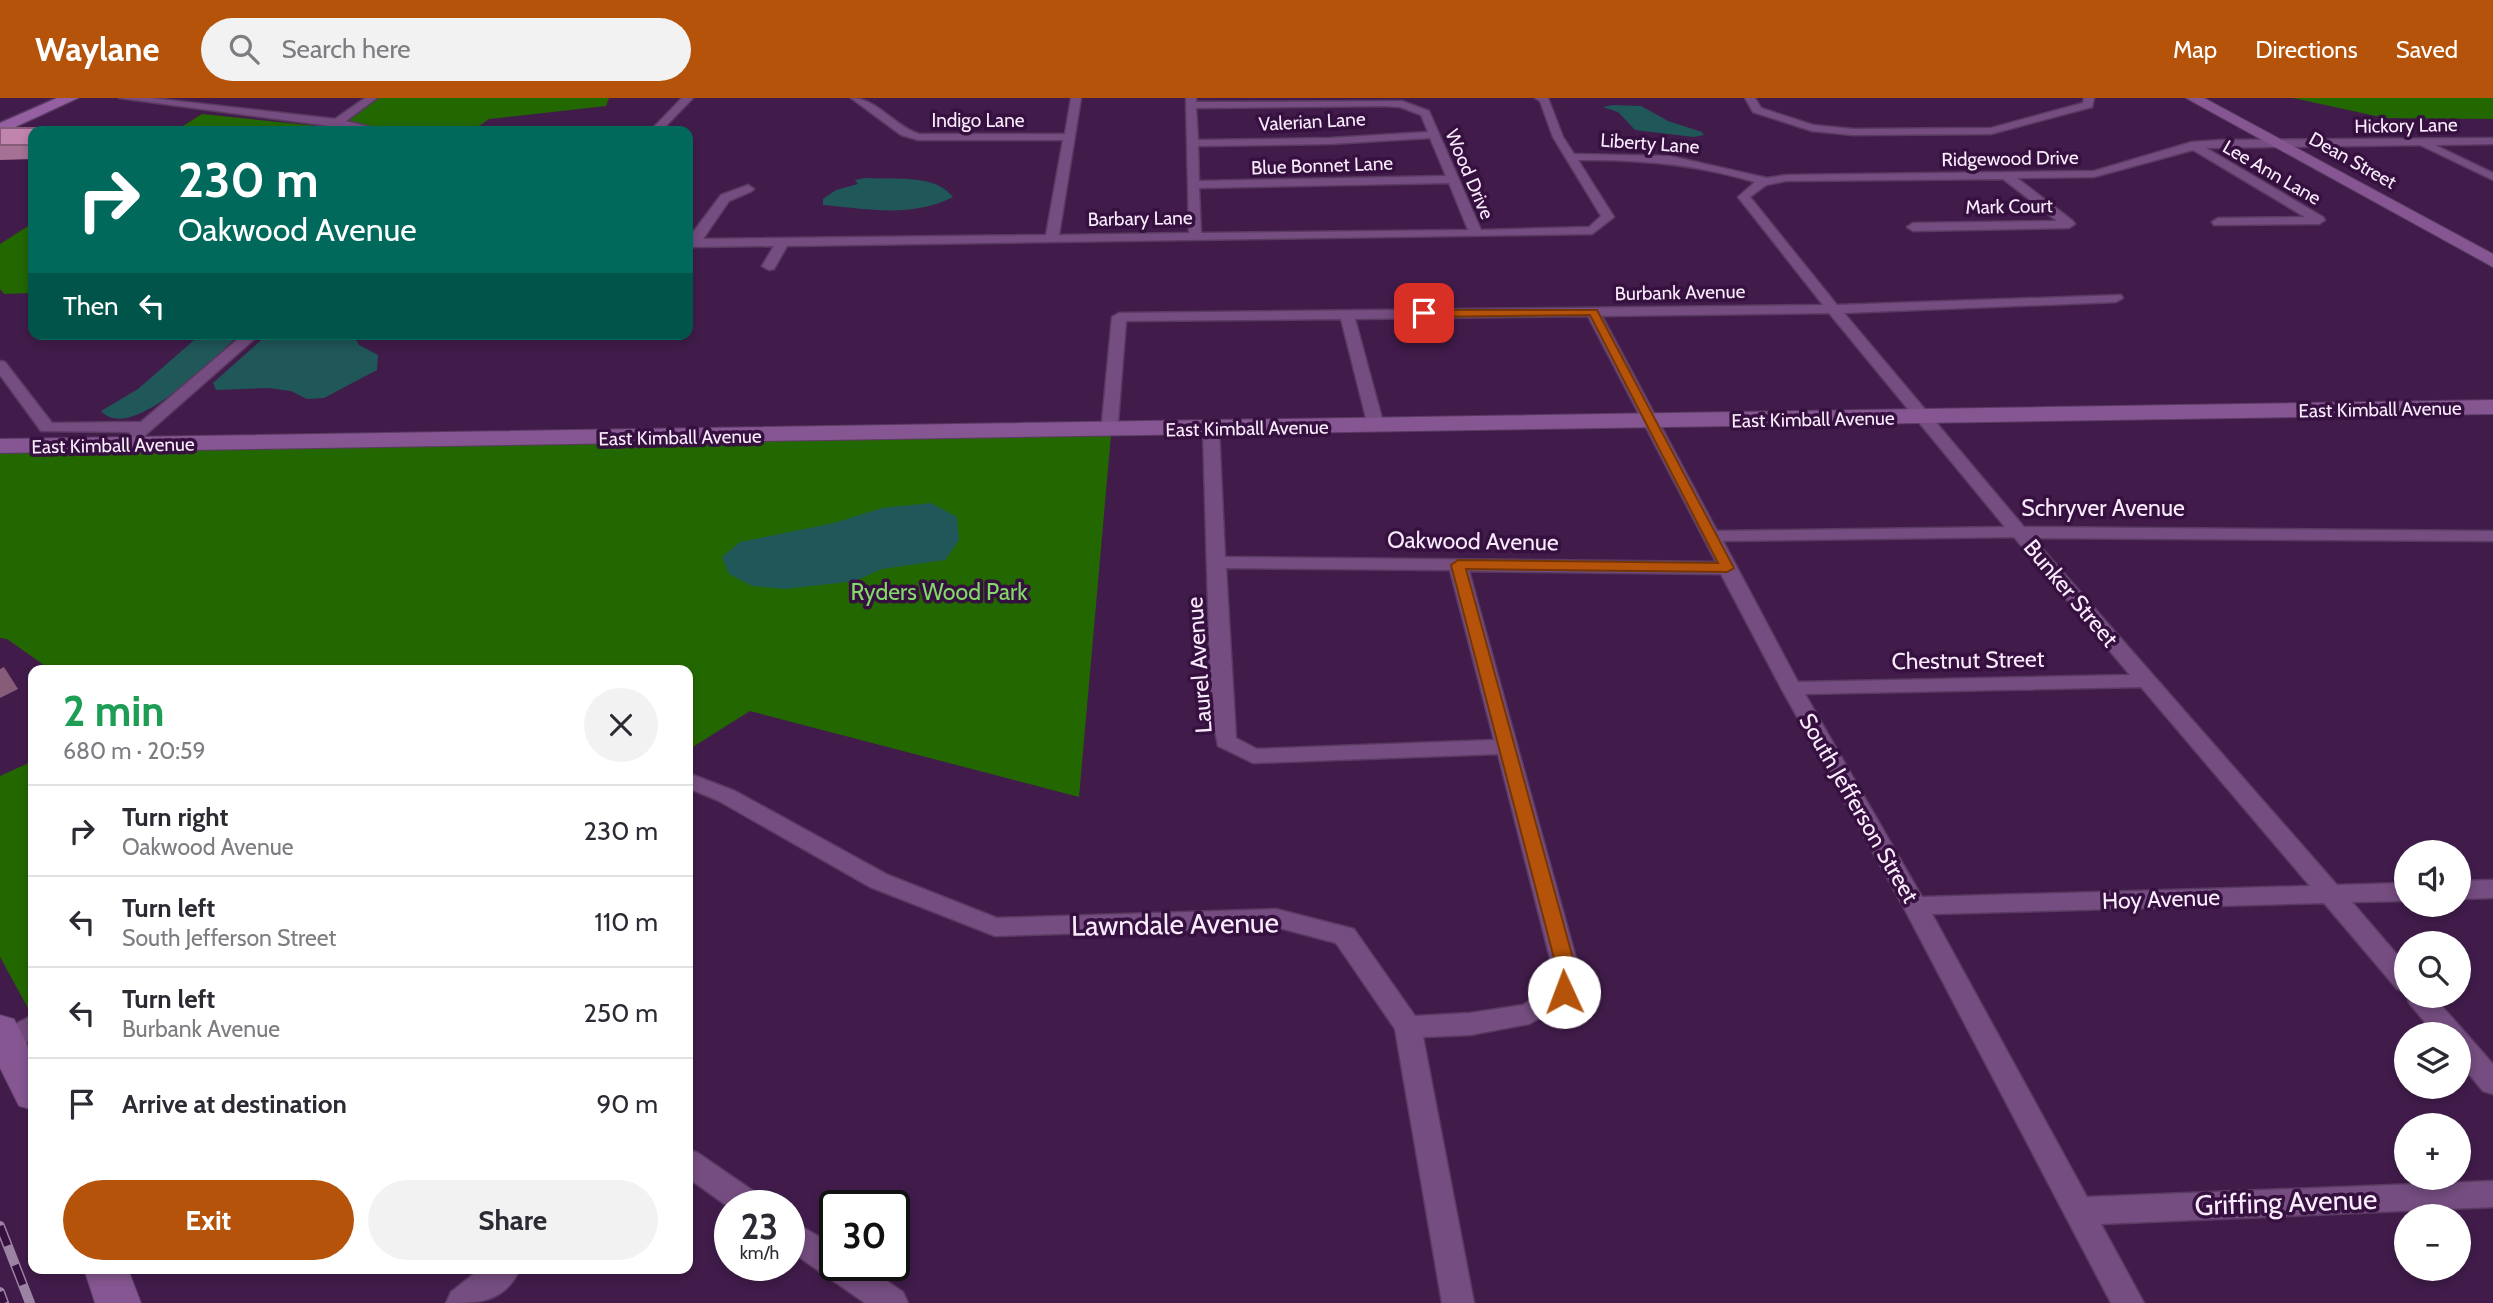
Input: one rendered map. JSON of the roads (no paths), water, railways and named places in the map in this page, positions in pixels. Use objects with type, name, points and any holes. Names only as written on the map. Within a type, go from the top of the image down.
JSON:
[{"type":"main road","points":[[0,129],[70,98]]},
{"type":"street","points":[[124,98],[357,126]]},
{"type":"street","points":[[153,98],[218,108]]},
{"type":"street","points":[[337,122],[372,98]]},
{"type":"street","points":[[660,126],[688,98]]},
{"type":"street","name":"Indigo Lane","points":[[856,98],[905,133],[918,137],[1069,137]]},
{"type":"street","points":[[1052,238],[1076,98]]},
{"type":"street","points":[[1540,98],[1544,99],[1558,137],[1573,156]]},
{"type":"street","points":[[1750,98],[1751,104],[1757,110],[1796,123],[1853,132],[1991,131],[2088,105],[2089,98]]},
{"type":"street","name":"Dean Street","points":[[2193,98],[2493,261]]},
{"type":"street","points":[[1191,101],[1195,236]]},
{"type":"street","name":"Wood Drive","points":[[1191,101],[1402,104],[1425,113],[1476,234]]},
{"type":"street","name":"Valerian Lane","points":[[1191,143],[1330,141],[1375,136],[1435,135]]},
{"type":"street","name":"Hickory Lane","points":[[2278,143],[2493,141]]},
{"type":"street","points":[[2421,142],[2493,177]]},
{"type":"street","name":"Ridgewood Drive","points":[[1765,181],[2073,175],[2116,170],[2192,145],[2278,143]]},
{"type":"street","name":"Lee Ann Lane","points":[[2192,145],[2319,220],[2218,222]]},
{"type":"street","name":"Liberty Lane","points":[[1573,156],[1635,155],[1680,159],[1765,181]]},
{"type":"street","name":"Barbary Lane","points":[[693,243],[1476,234],[1592,230],[1608,217],[1573,156]]},
{"type":"street","name":"Mark Court","points":[[1913,226],[2069,224],[2007,176]]},
{"type":"street","name":"Blue Bonnet Lane","points":[[1192,185],[1453,180]]},
{"type":"street","name":"Bunker Street","points":[[1765,181],[1750,189],[1744,197],[1831,309],[2145,681],[2394,968]]},
{"type":"street","points":[[693,240],[725,198],[748,188]]},
{"type":"street","points":[[769,265],[783,242]]},
{"type":"street","name":"Burbank Avenue","points":[[1110,422],[1119,317],[1831,309],[2116,299]]},
{"type":"street","name":"South Jefferson Street","points":[[1594,312],[1791,688],[1915,906],[2128,1303]]},
{"type":"street","points":[[1347,314],[1376,426]]},
{"type":"street","points":[[125,444],[246,340]]},
{"type":"street","points":[[0,365],[47,428],[144,428]]},
{"type":"street","name":"East Kimball Avenue","points":[[0,446],[2493,407]]},
{"type":"street","name":"Laurel Avenue","points":[[1211,429],[1222,710],[1226,741],[1253,756],[1506,747]]},
{"type":"street","name":"Schryver Avenue","points":[[1712,536],[2019,532],[2493,536]]},
{"type":"street","name":"Oakwood Avenue","points":[[1218,562],[1727,568]]},
{"type":"street","points":[[1408,1027],[1470,1024],[1529,1014],[1564,992],[1564,962],[1458,565]]},
{"type":"street","name":"Chestnut Street","points":[[1791,688],[2145,681]]},
{"type":"street","name":"Lawndale Avenue","points":[[693,782],[727,796],[879,881],[995,927],[1276,918],[1345,936],[1408,1027],[1458,1303]]},
{"type":"street","points":[[2471,890],[2493,889]]},
{"type":"street","name":"Hoy Avenue","points":[[1915,906],[2394,892]]},
{"type":"street","points":[[2428,1008],[2441,1022]]},
{"type":"street","points":[[14,1032],[28,1078]]},
{"type":"street","points":[[2471,1057],[2493,1083]]},
{"type":"street","points":[[693,1165],[728,1190]]},
{"type":"street","name":"Griffing Avenue","points":[[2080,1211],[2493,1194]]},
{"type":"street","points":[[108,1274],[118,1303]]},
{"type":"street","points":[[462,1303],[498,1274]]},
{"type":"street","points":[[859,1281],[891,1303]]},
{"type":"railway","points":[[0,1226],[30,1303]]},
{"type":"railway","points":[[0,1292],[4,1303]]},
{"type":"park label","name":"Ryders Wood Park","points":[[939,592]]}]
